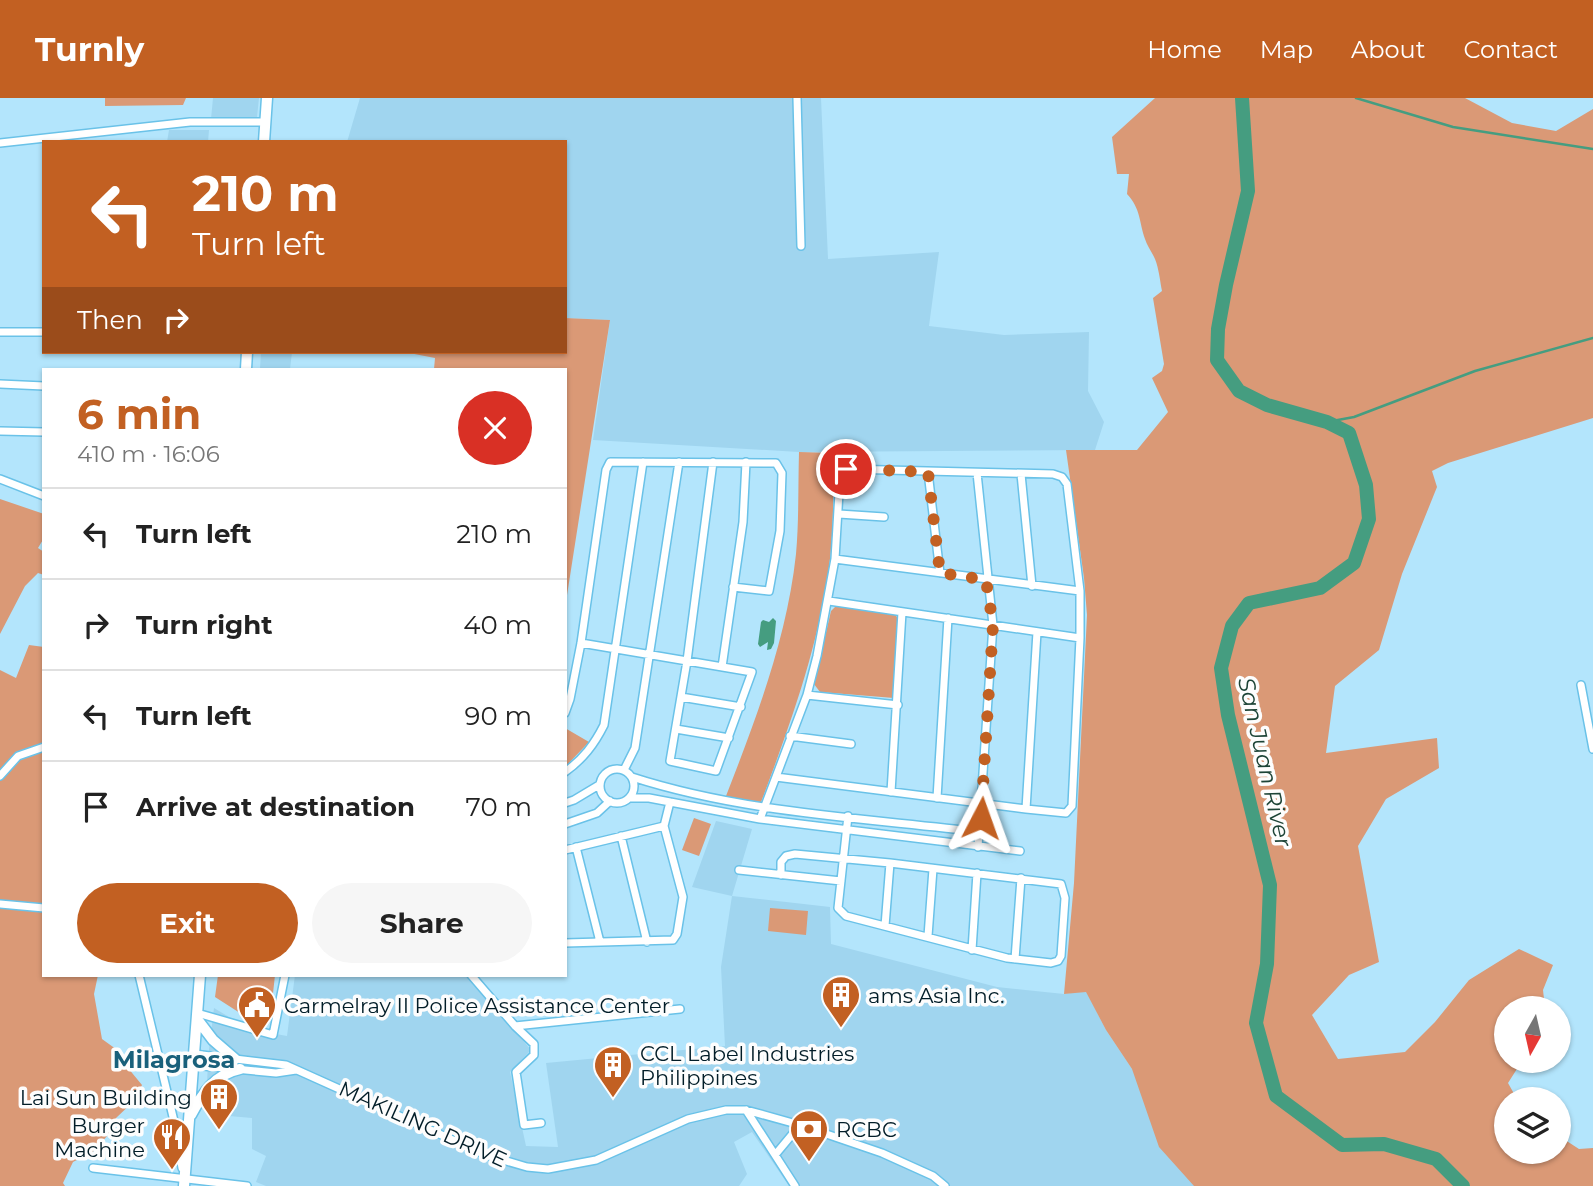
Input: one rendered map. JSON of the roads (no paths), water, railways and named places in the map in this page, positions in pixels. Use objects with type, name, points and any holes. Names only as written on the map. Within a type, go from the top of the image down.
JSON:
[{"type":"highway","points":[[264,140],[267,98]]},
{"type":"highway","points":[[184,1183],[200,977]]},
{"type":"highway","points":[[188,1121],[201,1095],[237,1064],[213,1040],[197,1016]]},
{"type":"street","points":[[797,98],[802,246]]},
{"type":"street","points":[[0,143],[190,122],[265,122]]},
{"type":"street","points":[[0,332],[42,332]]},
{"type":"street","points":[[0,384],[42,386]]},
{"type":"street","points":[[0,431],[42,432]]},
{"type":"street","points":[[567,771],[580,761],[596,741],[604,724],[643,461]]},
{"type":"street","points":[[567,707],[580,643],[606,470],[610,462],[776,463],[782,473],[780,531],[769,591],[733,587]]},
{"type":"street","points":[[580,643],[650,655],[687,661],[752,672],[716,771],[670,761],[687,661],[713,462]]},
{"type":"street","points":[[722,667],[743,522],[746,462]]},
{"type":"street","points":[[624,770],[635,748],[679,463]]},
{"type":"street","points":[[760,819],[807,695],[829,601],[835,559],[840,476],[846,469],[1054,474],[1067,484],[1080,591],[1080,638],[1072,806],[1066,813],[776,777]]},
{"type":"street","points":[[928,472],[940,573]]},
{"type":"street","points":[[976,473],[993,625],[978,847]]},
{"type":"street","points":[[1021,474],[1032,586]]},
{"type":"street","points":[[0,479],[42,495]]},
{"type":"street","points":[[839,513],[884,517]]},
{"type":"street","points":[[835,559],[1080,591]]},
{"type":"street","points":[[829,601],[1080,638]]},
{"type":"street","points":[[891,792],[902,612]]},
{"type":"street","points":[[937,798],[948,618]]},
{"type":"street","points":[[1026,809],[1037,632]]},
{"type":"street","points":[[1581,685],[1593,749]]},
{"type":"street","points":[[807,695],[898,705]]},
{"type":"street","points":[[681,697],[741,707]]},
{"type":"street","points":[[676,729],[729,738]]},
{"type":"street","points":[[790,736],[852,744]]},
{"type":"street","points":[[0,776],[18,756],[42,748]]},
{"type":"street","points":[[980,832],[765,808],[671,790],[613,768],[603,774],[599,785],[602,795],[610,802],[620,803],[630,798],[670,802],[760,819],[1020,851]]},
{"type":"street","points":[[630,798],[634,788],[632,777]]},
{"type":"street","points":[[567,802],[599,785]]},
{"type":"street","points":[[567,823],[597,813],[610,802]]},
{"type":"street","points":[[567,943],[673,940],[677,934],[683,897],[664,827],[670,802]]},
{"type":"street","points":[[780,875],[781,862],[786,856],[795,854],[844,859],[890,863],[1061,884],[1065,898],[1061,957],[1051,963],[1016,959],[846,916],[838,908],[844,859],[848,816]]},
{"type":"street","points":[[567,850],[664,827]]},
{"type":"street","points":[[621,836],[647,942]]},
{"type":"street","points":[[576,848],[600,942]]},
{"type":"street","points":[[885,926],[890,863]]},
{"type":"street","points":[[928,936],[933,869]]},
{"type":"street","points":[[739,870],[841,881]]},
{"type":"street","points":[[972,950],[977,873]]},
{"type":"street","points":[[1016,959],[1021,878]]},
{"type":"street","points":[[0,904],[42,908]]},
{"type":"street","points":[[139,977],[174,1121],[184,1183]]},
{"type":"street","points":[[197,1016],[273,1035],[285,977]]},
{"type":"street","points":[[473,977],[534,1044],[534,1055],[516,1072],[524,1125],[541,1123]]},
{"type":"street","points":[[515,1026],[680,1009]]},
{"type":"street","name":"MAKILING DRIVE","points":[[194,1059],[237,1064],[286,1065],[509,1163],[548,1169],[596,1160],[688,1119],[726,1110],[746,1110],[882,1153],[933,1176],[945,1186]]},
{"type":"street","name":"MAKILING DRIVE","points":[[194,1059],[237,1064],[276,1073],[296,1070]]},
{"type":"street","points":[[746,1110],[795,1186]]},
{"type":"street","points":[[775,1155],[800,1125]]},
{"type":"street","points":[[93,1168],[184,1183],[247,1186]]},
{"type":"waterway","name":"San Juan River","points":[[1242,98],[1248,191],[1226,285],[1218,329],[1217,360],[1239,391],[1267,405],[1327,422],[1349,433],[1366,485],[1369,519],[1354,563],[1320,588],[1249,603],[1232,626],[1221,668],[1228,715],[1270,885],[1267,964],[1256,1023],[1276,1096],[1342,1145],[1384,1144],[1436,1159],[1463,1186]]},
{"type":"waterway","points":[[1356,98],[1453,127],[1593,149]]},
{"type":"waterway","points":[[1327,422],[1354,417],[1475,371],[1593,338]]},
{"type":"place","name":"ams Asia Inc.","points":[[841,1029]]},
{"type":"place","name":"Carmelray II Police Assistance Center","points":[[257,1039]]},
{"type":"place","name":"CCL Label Industries Philippines","points":[[613,1099]]},
{"type":"place","name":"Lai Sun Building","points":[[219,1131]]},
{"type":"place","name":"RCBC","points":[[809,1163]]},
{"type":"place","name":"Burger Machine","points":[[172,1171]]},
{"type":"district","name":"Milagrosa","points":[[174,1059]]}]
